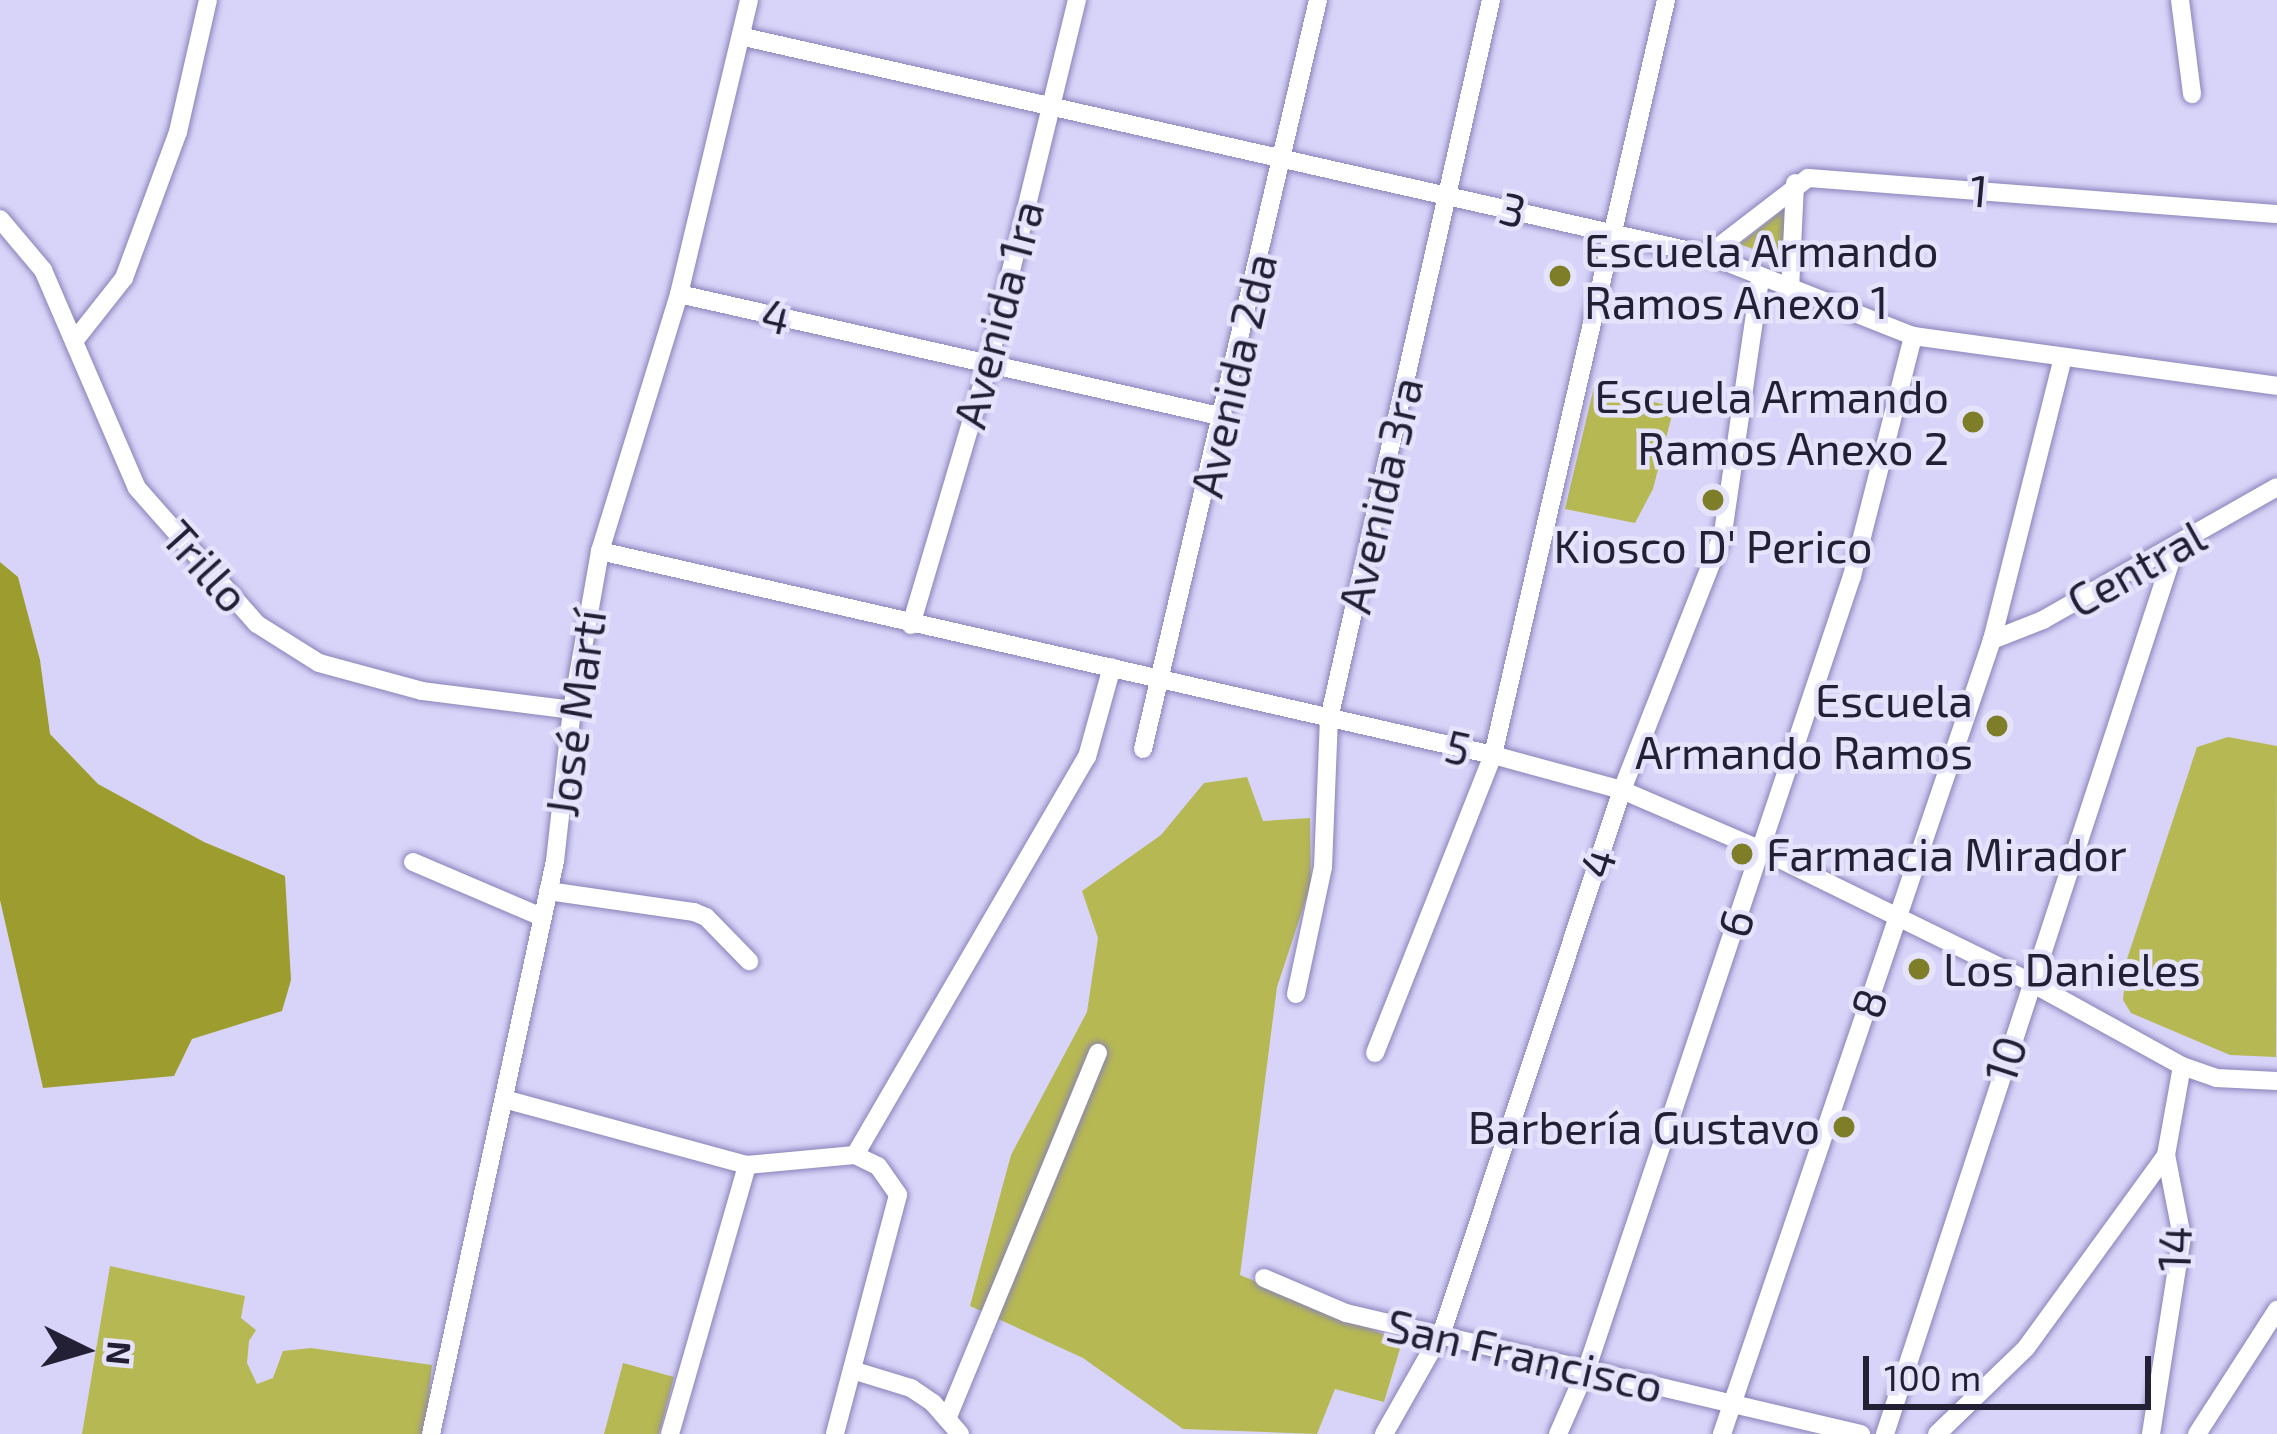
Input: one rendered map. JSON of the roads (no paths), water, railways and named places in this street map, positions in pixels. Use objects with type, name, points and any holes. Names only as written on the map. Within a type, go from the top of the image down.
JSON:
[{"type":"street","points":[[74,340],[124,278],[178,132],[208,0]]},
{"type":"street","name":"José Martí","points":[[430,1434],[548,891],[600,550],[679,294],[749,0]]},
{"type":"street","name":"Avenida 1ra","points":[[911,625],[988,365],[1077,0]]},
{"type":"street","name":"Avenida 2da","points":[[1143,749],[1318,0]]},
{"type":"street","name":"Avenida 3ra","points":[[1296,994],[1323,867],[1329,719],[1491,0]]},
{"type":"street","points":[[1375,1053],[1493,755],[1666,0]]},
{"type":"street","points":[[2180,0],[2192,94]]},
{"type":"street","name":"3","points":[[743,37],[1052,103],[1708,255],[1913,336],[2062,361],[2277,386]]},
{"type":"street","name":"1","points":[[1795,183],[1826,177],[2277,214]]},
{"type":"street","points":[[1708,255],[1795,183]]},
{"type":"street","points":[[1790,290],[1795,183]]},
{"type":"street","name":"Trillo","points":[[0,219],[44,270],[137,488],[257,624],[319,663],[422,692],[572,710]]},
{"type":"street","name":"4","points":[[1384,1434],[1442,1332],[1622,790],[1724,533],[1760,279]]},
{"type":"street","name":"4","points":[[679,294],[1224,417]]},
{"type":"street","name":"6","points":[[1558,1434],[1587,1368],[1852,576],[1913,336]]},
{"type":"street","name":"8","points":[[1722,1434],[1992,640],[2062,361]]},
{"type":"street","name":"Central","points":[[1992,640],[2043,620],[2277,488]]},
{"type":"street","name":"10","points":[[1885,1434],[2174,548]]},
{"type":"street","name":"5","points":[[600,550],[1493,755],[1622,790],[1759,849],[1896,921],[2030,982],[2182,1066],[2216,1078],[2272,1083]]},
{"type":"street","points":[[855,1155],[1087,757],[1112,667]]},
{"type":"street","points":[[413,862],[542,917]]},
{"type":"street","points":[[548,891],[694,912],[706,917],[749,962]]},
{"type":"street","points":[[852,1370],[910,1388],[953,1426],[1098,1053]]},
{"type":"street","name":"14","points":[[2151,1434],[2182,1237],[2166,1155],[2182,1066]]},
{"type":"street","points":[[504,1099],[747,1165],[855,1155],[878,1166],[898,1195],[835,1434]]},
{"type":"street","points":[[1937,1434],[2026,1348],[2166,1155]]},
{"type":"street","points":[[670,1434],[747,1165]]},
{"type":"street","name":"San Francisco","points":[[1264,1278],[1346,1313],[1861,1434]]},
{"type":"street","points":[[2197,1434],[2277,1310]]},
{"type":"place","name":"Escuela Armando Ramos Anexo 1","points":[[1560,276]]},
{"type":"place","name":"Escuela Armando Ramos Anexo 2","points":[[1973,422]]},
{"type":"place","name":"Kiosco D' Perico","points":[[1713,500]]},
{"type":"place","name":"Escuela Armando Ramos","points":[[1997,726]]},
{"type":"place","name":"Farmacia Mirador","points":[[1742,854]]},
{"type":"place","name":"Los Danieles","points":[[1919,969]]},
{"type":"place","name":"Barbería Gustavo","points":[[1844,1127]]}]
